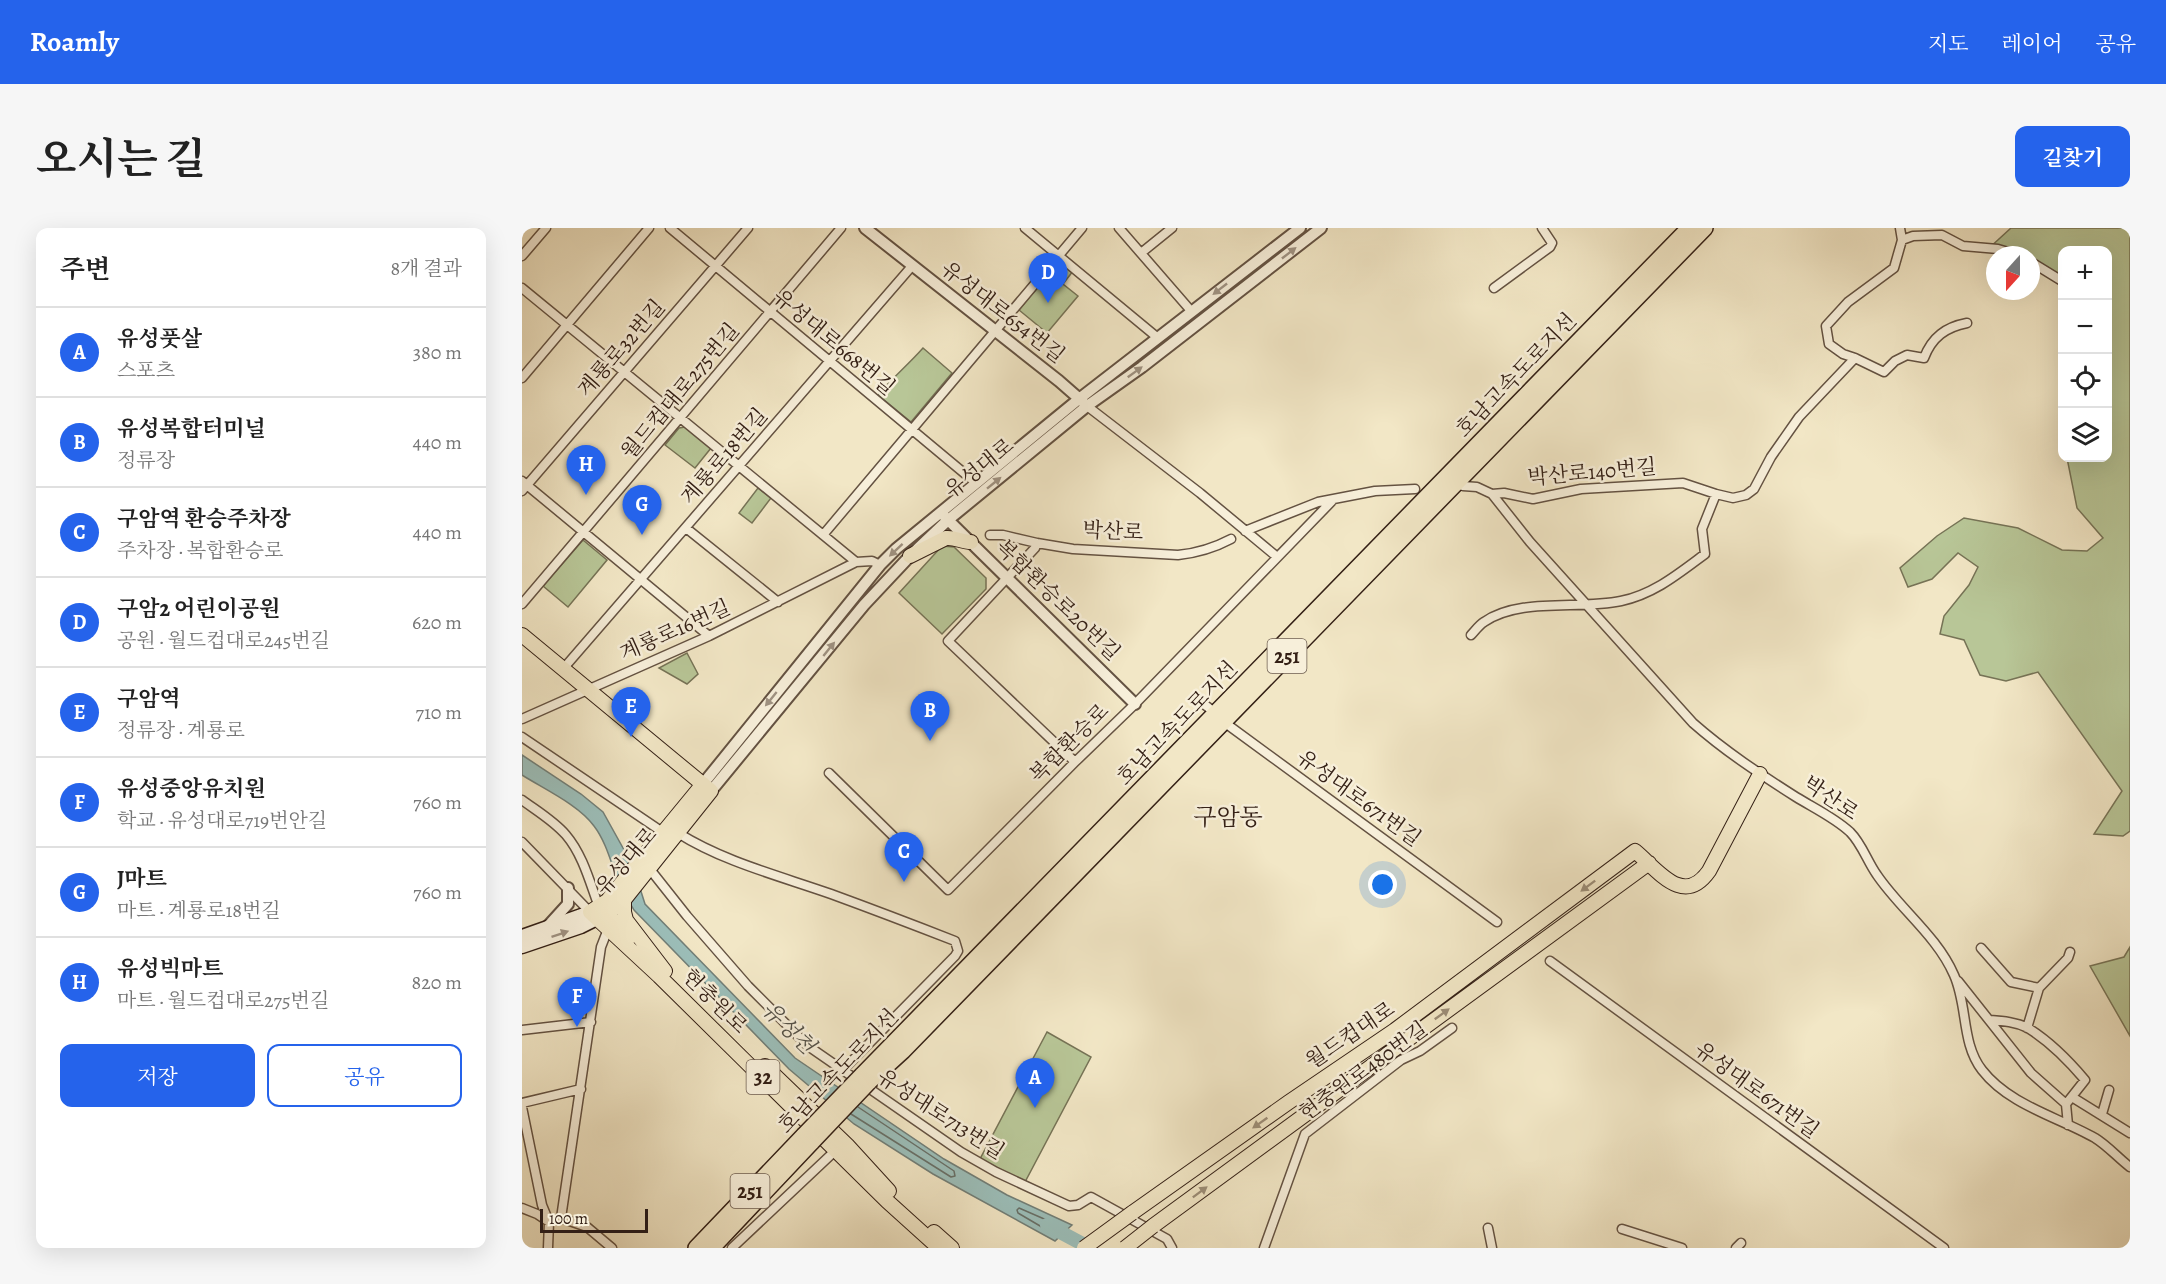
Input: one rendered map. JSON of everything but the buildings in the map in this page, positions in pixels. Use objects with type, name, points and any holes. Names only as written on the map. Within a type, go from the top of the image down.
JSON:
[{"type":"highway","name":"호남고속도로지선","points":[[696,1248],[866,1079],[1689,228]]},
{"type":"highway","name":"호남고속도로지선","points":[[866,1079],[903,1051],[1705,228]]},
{"type":"highway","name":"호남고속도로지선","points":[[712,1248],[808,1138]]},
{"type":"main road","points":[[910,556],[946,538],[971,542]]},
{"type":"main road","points":[[522,635],[707,788],[664,833],[646,867]]},
{"type":"main road","points":[[1649,863],[1666,880],[1680,886],[1696,884],[1704,878],[1760,774]]},
{"type":"main road","name":"유성대로","points":[[522,947],[581,927],[600,916],[678,833],[707,788]]},
{"type":"main road","name":"월드컵대로","points":[[1084,1248],[1289,1102],[1395,1030],[1635,851],[1649,863],[1125,1248]]},
{"type":"main road","points":[[620,896],[626,920],[665,970]]},
{"type":"main road","points":[[600,916],[665,970]]},
{"type":"main road","name":"유성대로","points":[[522,936],[548,926],[600,916]]},
{"type":"main road","name":"현충원로","points":[[600,916],[836,1150],[939,1248]]},
{"type":"main road","name":"현충원로","points":[[665,970],[847,1145],[896,1198],[952,1248]]},
{"type":"street","points":[[522,256],[546,228]]},
{"type":"street","points":[[522,378],[649,228]]},
{"type":"street","name":"유성대로668번길","points":[[670,228],[976,483]]},
{"type":"street","name":"계룡로32번길","points":[[524,486],[748,228]]},
{"type":"street","name":"월드컵대로275번길","points":[[522,604],[841,228]]},
{"type":"street","name":"유성대로654번길","points":[[866,228],[1083,403]]},
{"type":"street","points":[[1025,228],[1158,338]]},
{"type":"street","points":[[823,535],[1082,228]]},
{"type":"street","points":[[1119,228],[1192,312]]},
{"type":"street","points":[[1154,228],[1161,237]]},
{"type":"street","points":[[1141,253],[1172,228]]},
{"type":"street","name":"유성대로","points":[[707,788],[864,605],[910,556],[1158,338],[1300,228]]},
{"type":"street","name":"유성대로","points":[[707,788],[880,565],[896,549],[976,483],[1083,403],[1142,367],[1321,228]]},
{"type":"street","points":[[1494,288],[1550,247],[1552,243],[1542,228]]},
{"type":"street","points":[[1900,228],[1902,240],[1894,268],[1848,302],[1827,326],[1829,344],[1843,354],[1884,372],[1895,361],[1907,355],[1924,358],[1928,347],[1942,333],[1951,326],[1967,323]]},
{"type":"street","points":[[1902,240],[1913,236],[1942,235],[1963,246],[1986,248]]},
{"type":"street","name":"계룡로18번길","points":[[563,669],[912,266]]},
{"type":"street","points":[[2040,268],[2058,279]]},
{"type":"street","points":[[522,288],[856,562],[872,561],[880,565]]},
{"type":"street","name":"박산로140번길","points":[[1492,494],[1504,493],[1533,500],[1581,489],[1683,483],[1733,498],[1746,495],[1754,489],[1771,457],[1799,417],[1855,358]]},
{"type":"street","points":[[1083,403],[1200,493],[1276,556]]},
{"type":"street","points":[[524,486],[709,636]]},
{"type":"street","points":[[1463,486],[1477,487],[1492,494]]},
{"type":"street","points":[[1245,531],[1318,502],[1375,491],[1415,489]]},
{"type":"street","name":"박산로","points":[[1492,494],[1530,542],[1693,723],[1719,746],[1850,832],[1863,849],[1876,874],[1944,957],[1954,976],[1963,1004],[1972,1054],[1984,1072],[2000,1087],[2020,1100],[2097,1139],[2130,1167]]},
{"type":"street","points":[[1471,635],[1484,622],[1526,607],[1586,605],[1620,601],[1643,595],[1663,585],[1705,554],[1702,529],[1716,494]]},
{"type":"street","name":"복합환승로","points":[[829,773],[948,890],[1135,704],[1276,556],[1332,501]]},
{"type":"street","points":[[940,511],[950,522]]},
{"type":"street","name":"복합환승로20번길","points":[[950,522],[1135,704]]},
{"type":"street","points":[[686,528],[778,602]]},
{"type":"street","name":"박산로","points":[[990,535],[1003,535],[1073,549],[1178,555],[1195,554],[1231,539]]},
{"type":"street","points":[[1037,543],[1008,579],[948,641],[1075,762]]},
{"type":"street","name":"계룡로16번길","points":[[522,719],[709,636],[856,562]]},
{"type":"street","name":"유성대로671번길","points":[[1228,725],[1497,922]]},
{"type":"street","points":[[522,737],[664,833]]},
{"type":"street","points":[[522,800],[559,827],[568,837],[583,864],[600,916],[601,947],[561,1218]]},
{"type":"street","points":[[678,833],[751,867],[829,893],[955,941],[958,951],[955,956],[843,1070]]},
{"type":"street","points":[[522,842],[600,916]]},
{"type":"street","name":"유성대로713번길","points":[[646,867],[748,986],[808,1046],[938,1136],[996,1172],[1069,1206],[1078,1205],[1091,1197],[1167,1239],[1172,1248]]},
{"type":"street","points":[[548,926],[568,904],[568,888]]},
{"type":"street","points":[[1981,948],[2011,982],[2039,988]]},
{"type":"street","points":[[2027,1028],[2039,988],[2068,958],[2070,952]]},
{"type":"street","name":"유성대로671번길","points":[[1550,961],[1944,1248]]},
{"type":"street","points":[[1954,976],[2031,1073],[2069,1101],[2102,1114],[2130,1133]]},
{"type":"street","points":[[1990,1020],[2009,1022],[2027,1028],[2073,1065],[2085,1080],[2069,1101],[2068,1125]]},
{"type":"street","points":[[522,1030],[591,1022]]},
{"type":"street","name":"현충원로480번길","points":[[1264,1248],[1305,1134],[1401,1060],[1420,1051],[1452,1028]]},
{"type":"street","points":[[548,1248],[549,1222],[542,1205],[522,1105],[581,1089]]},
{"type":"street","points":[[2102,1114],[2109,1090]]},
{"type":"street","points":[[732,1248],[836,1150]]},
{"type":"street","points":[[522,1208],[549,1222],[561,1218],[587,1227],[612,1248]]},
{"type":"street","points":[[1488,1228],[1492,1248]]},
{"type":"street","points":[[1622,1229],[1682,1248]]},
{"type":"green space","points":[[2011,228],[2130,228],[2130,831],[2123,836],[2094,834],[2122,791],[2038,672],[2006,681],[1980,675],[1964,640],[1940,634],[1944,616],[1969,585],[1978,567],[1958,553],[1932,579],[1908,587],[1900,568],[1937,536],[1964,518],[2018,528],[2062,550],[2087,551],[2103,538],[2077,508],[2068,462],[2112,462],[2112,246],[2058,246],[2058,275],[2040,270],[2040,246],[1991,246]]},
{"type":"green space","points":[[1060,260],[1073,271],[1063,284],[1078,296],[1047,333],[1019,310]]},
{"type":"green space","points":[[923,348],[952,373],[911,422],[878,395]]},
{"type":"green space","points":[[685,427],[711,448],[695,468],[665,445],[679,428]]},
{"type":"green space","points":[[758,488],[771,498],[752,523],[739,513]]},
{"type":"green space","points":[[583,540],[607,560],[568,607],[543,586]]},
{"type":"green space","points":[[942,546],[954,547],[986,578],[986,589],[942,634],[899,593]]},
{"type":"green space","points":[[687,653],[698,674],[687,684],[659,668]]},
{"type":"green space","points":[[2130,947],[2130,1036],[2090,966],[2124,957]]},
{"type":"green space","points":[[1047,1032],[1091,1057],[1025,1182],[980,1159]]},
{"type":"water","points":[[522,755],[581,794],[603,812],[633,866],[645,904],[795,1058],[944,1159],[1007,1195],[1072,1225],[1055,1241],[933,1174],[854,1124],[789,1069],[634,910],[620,886],[606,847],[594,826],[580,811],[522,775]]},
{"type":"waterway","name":"유성천","points":[[1047,1225],[1090,1248]]},
{"type":"place","name":"구암2 어린이공원","points":[[1048,303]]},
{"type":"place","name":"유성빅마트","points":[[586,495]]},
{"type":"place","name":"J마트","points":[[642,535]]},
{"type":"place","name":"구암역","points":[[631,737]]},
{"type":"place","name":"유성복합터미널","points":[[930,741]]},
{"type":"place","name":"구암역 환승주차장","points":[[904,882]]},
{"type":"place","name":"유성중앙유치원","points":[[577,1027]]},
{"type":"place","name":"유성풋살","points":[[1035,1108]]},
{"type":"district","name":"구암동","points":[[1228,817]]}]
